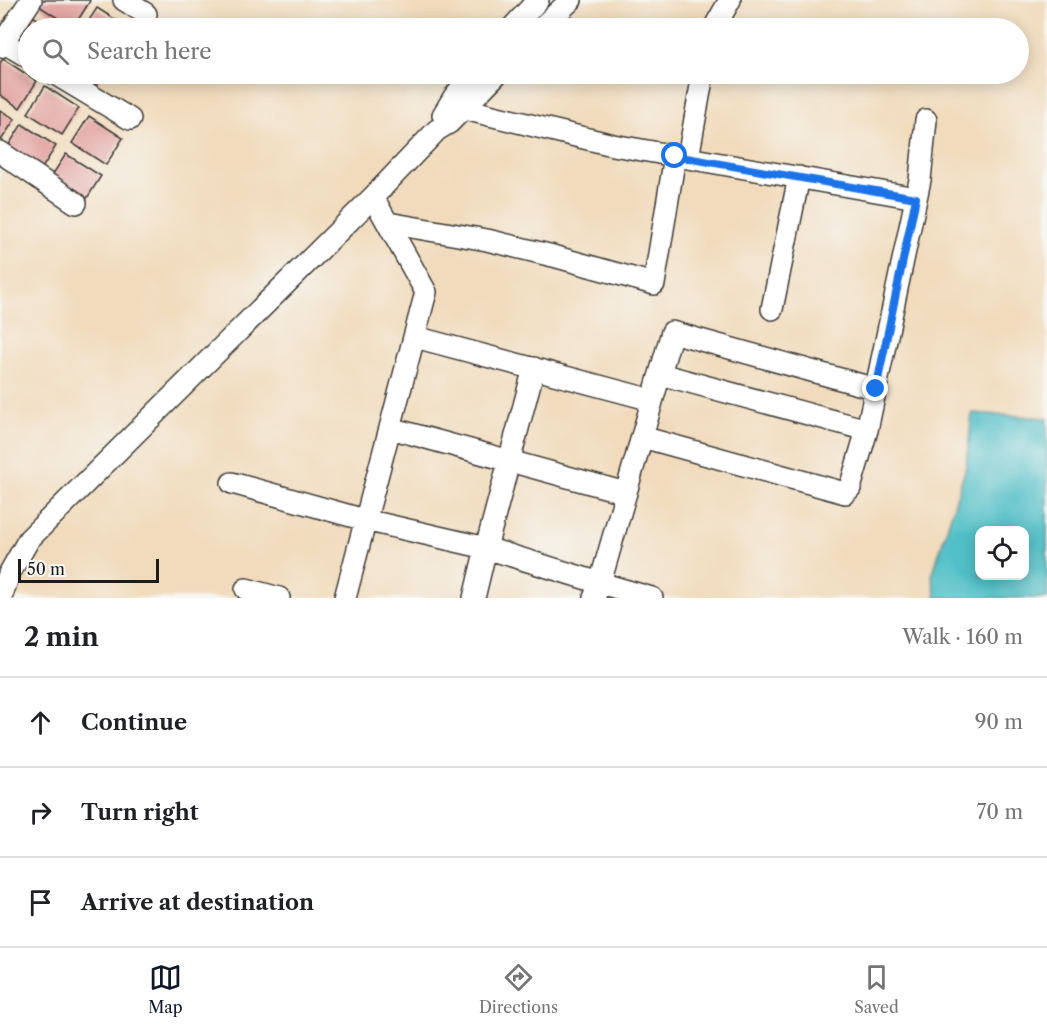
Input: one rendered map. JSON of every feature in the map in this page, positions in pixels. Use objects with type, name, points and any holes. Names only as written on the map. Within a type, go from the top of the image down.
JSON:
[{"type":"street","points":[[19,18],[31,0]]},
{"type":"street","points":[[124,0],[146,14]]},
{"type":"street","points":[[552,18],[571,0]]},
{"type":"street","points":[[720,18],[730,0]]},
{"type":"street","points":[[520,18],[531,2],[541,18]]},
{"type":"street","points":[[18,20],[2,44],[18,52]]},
{"type":"street","points":[[72,84],[130,119]]},
{"type":"street","points":[[1,598],[9,574],[29,539],[373,197],[437,130],[449,123],[468,84]]},
{"type":"street","points":[[456,107],[485,84]]},
{"type":"street","points":[[388,223],[487,240],[654,284],[681,157],[700,84]]},
{"type":"street","points":[[456,107],[613,145],[916,198]]},
{"type":"street","points":[[642,437],[845,493],[850,488],[867,430],[920,180],[926,120]]},
{"type":"street","points":[[0,152],[76,203]]},
{"type":"street","points":[[772,309],[799,177]]},
{"type":"street","points":[[345,598],[426,292],[373,197]]},
{"type":"street","points":[[597,591],[672,332],[876,389]]},
{"type":"street","points":[[415,337],[652,400]]},
{"type":"street","points":[[474,598],[534,369]]},
{"type":"street","points":[[660,374],[867,430]]},
{"type":"street","points":[[390,428],[626,493]]},
{"type":"street","points":[[232,483],[365,520],[486,548],[597,591],[652,598]]},
{"type":"street","points":[[246,589],[279,598]]},
{"type":"water","points":[[972,413],[1047,418],[1047,598],[936,598],[932,576],[966,467]]},
{"type":"building","points":[[42,0],[90,1],[79,18],[58,18],[39,6]]},
{"type":"building","points":[[97,8],[113,18],[90,18]]},
{"type":"building","points":[[3,59],[18,69],[18,84],[35,84],[20,108],[0,95],[0,63]]},
{"type":"building","points":[[80,84],[97,84],[92,91]]},
{"type":"building","points":[[45,86],[79,108],[62,135],[28,113]]},
{"type":"building","points":[[0,110],[15,119],[0,142]]},
{"type":"building","points":[[89,116],[123,138],[106,165],[72,143]]},
{"type":"building","points":[[22,124],[56,146],[39,173],[5,151]]},
{"type":"building","points":[[66,154],[101,176],[84,203],[49,180]]},
{"type":"route","points":[[675,156],[916,198],[876,389]]}]
